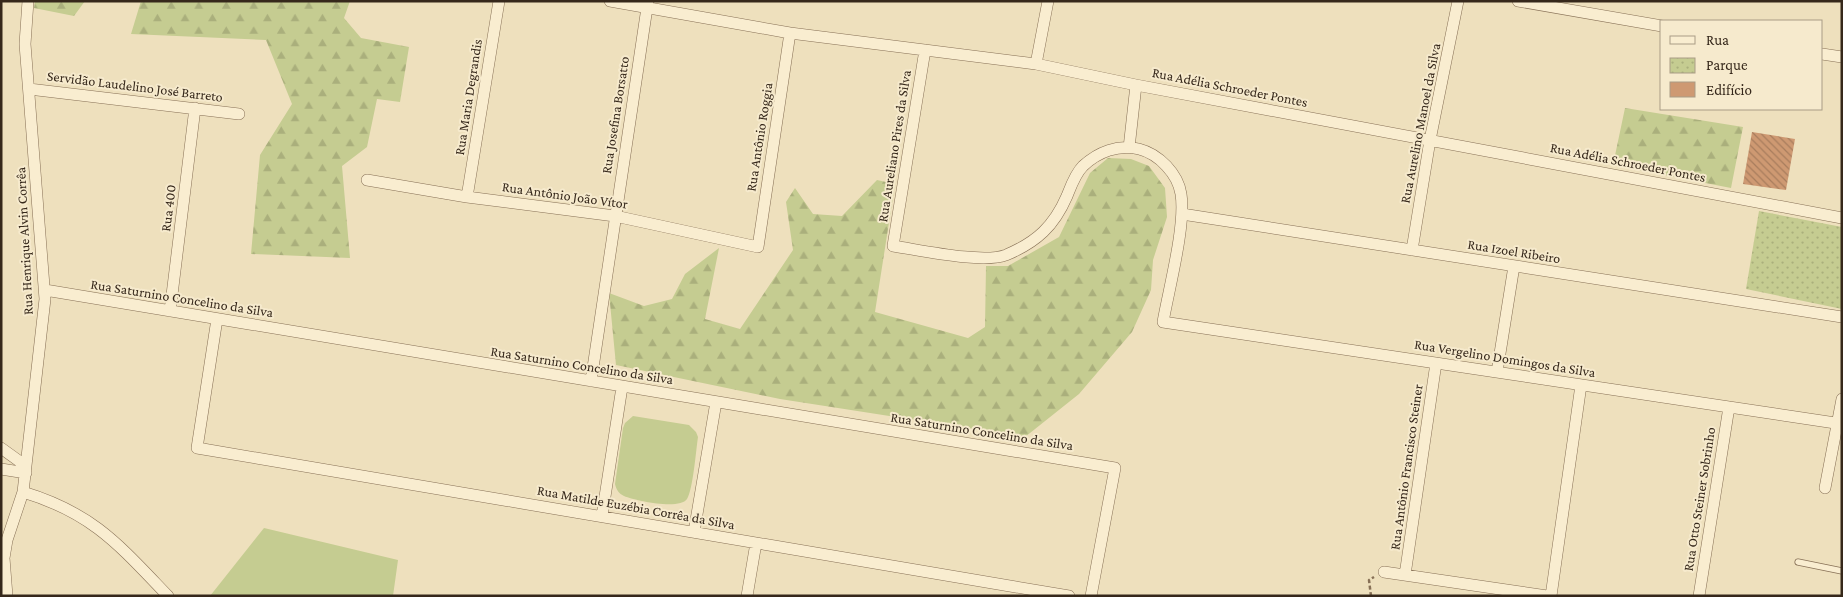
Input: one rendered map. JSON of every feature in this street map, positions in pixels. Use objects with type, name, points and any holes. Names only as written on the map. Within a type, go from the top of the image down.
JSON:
[{"type":"street","name":"Rua Henrique Alvin Corrêa","points":[[7,596],[4,558],[7,540],[23,492],[42,334],[45,290],[24,32],[28,1]]},
{"type":"street","name":"Rua Maria Degrandis","points":[[467,197],[499,1]]},
{"type":"street","name":"Rua Adélia Schroeder Pontes","points":[[610,1],[647,4],[790,32],[1036,64],[1136,85],[1842,218]]},
{"type":"street","points":[[1036,64],[1048,1]]},
{"type":"street","name":"Rua Aurelino Manoel da Silva","points":[[1412,250],[1430,140],[1458,1]]},
{"type":"street","points":[[1518,1],[1660,26]]},
{"type":"street","name":"Rua Josefina Borsatto","points":[[590,381],[647,4]]},
{"type":"street","name":"Rua Antônio Roggia","points":[[758,247],[790,32]]},
{"type":"street","name":"Rua Aureliano Pires da Silva","points":[[924,50],[894,246],[980,258],[1008,255],[1039,237],[1051,226],[1076,175],[1087,163],[1102,153],[1129,148]]},
{"type":"street","points":[[1823,54],[1842,58]]},
{"type":"street","points":[[1136,85],[1129,148],[1148,153],[1171,172],[1181,193],[1182,214]]},
{"type":"street","name":"Servidão Laudelino José Barreto","points":[[28,88],[239,114]]},
{"type":"street","name":"Rua 400","points":[[170,311],[195,108]]},
{"type":"street","name":"Rua Antônio João Vítor","points":[[367,180],[467,197],[614,216],[758,247]]},
{"type":"street","name":"Rua Izoel Ribeiro","points":[[1182,214],[1842,318]]},
{"type":"street","name":"Rua Vergelino Domingos da Silva","points":[[1182,214],[1164,322],[1840,424]]},
{"type":"street","points":[[1498,372],[1514,266]]},
{"type":"street","name":"Rua Saturnino Concelino da Silva","points":[[45,290],[1114,468],[1091,596]]},
{"type":"street","name":"Rua Matilde Euzébia Corrêa da Silva","points":[[217,319],[197,448],[1069,596]]},
{"type":"street","name":"Rua Antônio Francisco Steiner","points":[[1404,575],[1436,363]]},
{"type":"street","points":[[1551,596],[1581,385]]},
{"type":"street","points":[[602,516],[622,387]]},
{"type":"street","points":[[1825,488],[1840,424],[1842,399]]},
{"type":"street","points":[[694,532],[716,402]]},
{"type":"street","name":"Rua Otto Steiner Sobrinho","points":[[1699,596],[1729,407]]},
{"type":"street","points":[[1,448],[26,470]]},
{"type":"street","points":[[1,469],[26,470]]},
{"type":"street","points":[[23,492],[69,508],[96,525],[168,596]]},
{"type":"street","points":[[747,596],[756,542]]},
{"type":"street","points":[[1384,572],[1547,596]]},
{"type":"lane","points":[[1798,562],[1842,571]]},
{"type":"path","points":[[1372,596],[1369,580],[1384,572]]},
{"type":"green space","points":[[35,1],[85,1],[74,16],[34,8]]},
{"type":"green space","points":[[141,1],[350,1],[344,18],[361,38],[409,47],[400,102],[377,99],[367,147],[342,166],[350,258],[251,254],[260,155],[292,104],[266,40],[131,34]]},
{"type":"green space","points":[[1625,108],[1743,127],[1731,188],[1613,165]]},
{"type":"green space","points":[[1108,158],[1131,159],[1149,166],[1165,188],[1167,217],[1153,260],[1151,290],[1132,332],[1079,394],[1025,437],[780,399],[616,365],[609,293],[644,306],[672,299],[685,274],[719,248],[705,319],[740,329],[793,250],[786,202],[795,188],[813,214],[842,216],[877,180],[895,184],[875,312],[968,338],[985,327],[986,266],[1008,266],[1059,237],[1090,173]]},
{"type":"green space","points":[[1759,211],[1842,227],[1842,309],[1746,289]]},
{"type":"green space","points":[[633,416],[689,425],[696,432],[698,437],[693,479],[687,499],[683,502],[667,504],[647,502],[624,496],[617,489],[615,484],[623,428],[625,423]]},
{"type":"green space","points":[[264,528],[398,560],[393,596],[210,596]]},
{"type":"building","points":[[1752,132],[1795,139],[1786,190],[1743,184]]}]
